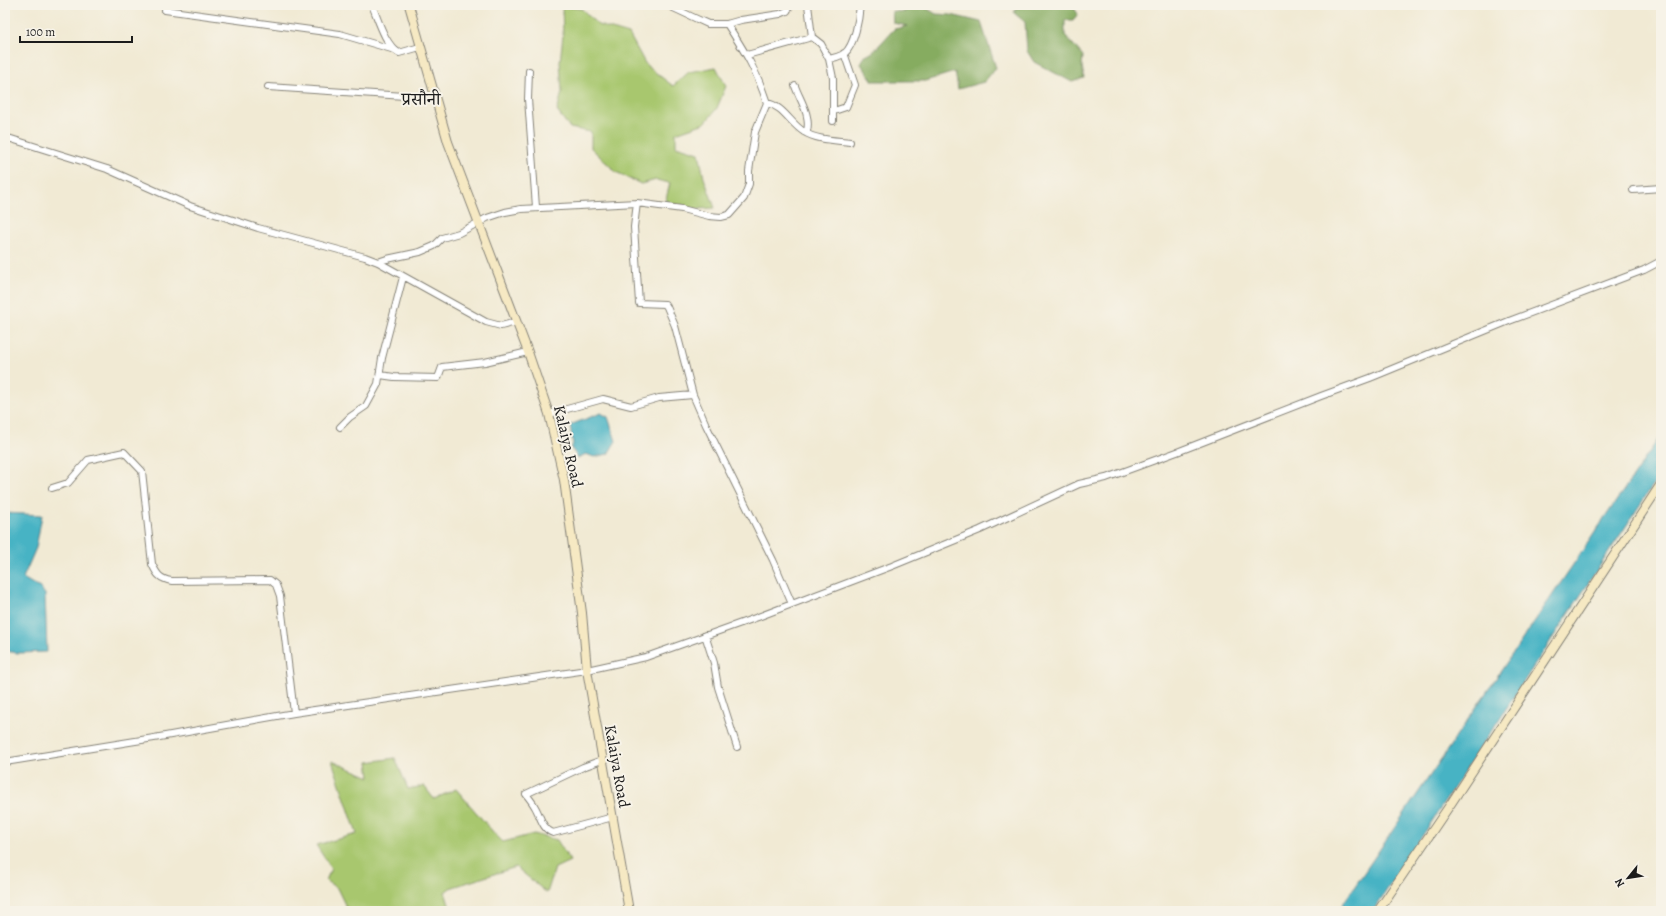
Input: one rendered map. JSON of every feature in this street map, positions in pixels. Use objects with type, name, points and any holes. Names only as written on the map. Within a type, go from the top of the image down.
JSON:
[{"type":"main road","name":"Kalaiya Road","points":[[409,5],[448,142],[528,352],[549,414],[564,480],[587,670],[629,911]]},
{"type":"main road","points":[[1378,911],[1660,488]]},
{"type":"street","points":[[166,5],[165,10],[340,34],[394,50],[399,53],[420,47]]},
{"type":"street","points":[[372,5],[387,39],[394,50]]},
{"type":"street","points":[[667,5],[708,24],[727,24],[741,20],[780,14],[787,11],[791,5]]},
{"type":"street","points":[[808,5],[812,37],[821,44],[829,60],[833,78],[833,121]]},
{"type":"street","points":[[829,60],[844,54],[850,45],[858,26],[860,5]]},
{"type":"street","points":[[378,262],[420,252],[434,246],[442,238],[459,233],[478,223],[505,212],[536,207],[637,204],[682,209],[709,216],[721,217],[729,215],[744,198],[749,184],[749,171],[755,132],[767,103],[759,79],[747,55],[727,24]]},
{"type":"street","points":[[747,55],[812,37]]},
{"type":"street","points":[[834,110],[846,107],[855,85],[844,54]]},
{"type":"street","points":[[528,71],[528,99],[536,207]]},
{"type":"street","points":[[795,86],[803,104],[809,124],[807,131],[804,132]]},
{"type":"street","points":[[268,87],[435,98]]},
{"type":"street","points":[[767,103],[780,108],[790,121],[804,132],[819,138],[850,142]]},
{"type":"street","points":[[5,137],[107,169],[190,206],[258,228],[338,249],[378,262],[486,322],[501,326],[516,322]]},
{"type":"street","points":[[1633,190],[1661,188]]},
{"type":"street","points":[[637,204],[634,227],[639,303],[665,304],[667,307],[675,326],[693,394],[706,425],[773,560],[792,604]]},
{"type":"street","points":[[5,762],[154,738],[294,713],[587,670],[646,657],[758,617],[892,566],[980,530],[1079,484],[1106,478],[1185,450],[1370,378],[1509,321],[1644,270],[1661,261]]},
{"type":"street","points":[[340,427],[350,417],[366,406],[378,384],[382,358],[403,277]]},
{"type":"street","points":[[380,375],[394,377],[438,378],[442,368],[486,362],[528,352]]},
{"type":"street","points":[[549,414],[603,399],[631,406],[659,398],[693,394]]},
{"type":"street","points":[[52,488],[68,483],[88,460],[124,452],[142,470],[152,564],[156,574],[163,579],[172,581],[270,580],[276,585],[280,596],[294,713]]},
{"type":"street","points":[[705,635],[714,663],[718,687],[737,747]]},
{"type":"street","points":[[602,760],[583,767],[526,794],[535,807],[544,826],[548,831],[553,833],[613,817]]},
{"type":"green space","points":[[907,5],[923,6],[936,14],[951,15],[981,22],[996,68],[984,82],[958,89],[955,72],[925,81],[873,81],[861,64],[864,57],[873,52],[894,29],[908,26],[893,23],[892,11],[905,12]]},
{"type":"green space","points":[[1018,5],[1072,5],[1078,14],[1073,20],[1065,20],[1065,35],[1083,56],[1082,66],[1084,78],[1072,82],[1034,62],[1027,51],[1025,22],[1014,13]]},
{"type":"green space","points":[[562,6],[582,9],[598,25],[629,34],[646,65],[673,86],[689,72],[716,67],[726,86],[717,108],[705,123],[676,133],[676,146],[699,153],[704,178],[715,208],[697,209],[665,203],[670,183],[656,180],[641,184],[616,172],[591,148],[591,132],[570,128],[557,111],[562,92],[560,62],[563,35]]},
{"type":"green space","points":[[395,758],[408,789],[424,786],[434,799],[456,789],[503,842],[534,834],[557,840],[570,861],[555,868],[547,893],[516,867],[450,888],[445,892],[451,911],[348,911],[337,888],[326,881],[331,868],[316,845],[357,834],[332,761],[370,777],[368,762]]},
{"type":"water","points":[[601,413],[608,417],[616,441],[608,454],[594,457],[586,454],[578,458],[571,448],[573,444],[570,425]]},
{"type":"water","points":[[1661,435],[1661,473],[1373,911],[1338,911]]},
{"type":"water","points":[[5,513],[42,515],[36,548],[23,578],[40,588],[45,594],[47,652],[18,653],[5,651]]},
{"type":"district","name":"प्रसौनी","points":[[421,99]]}]
